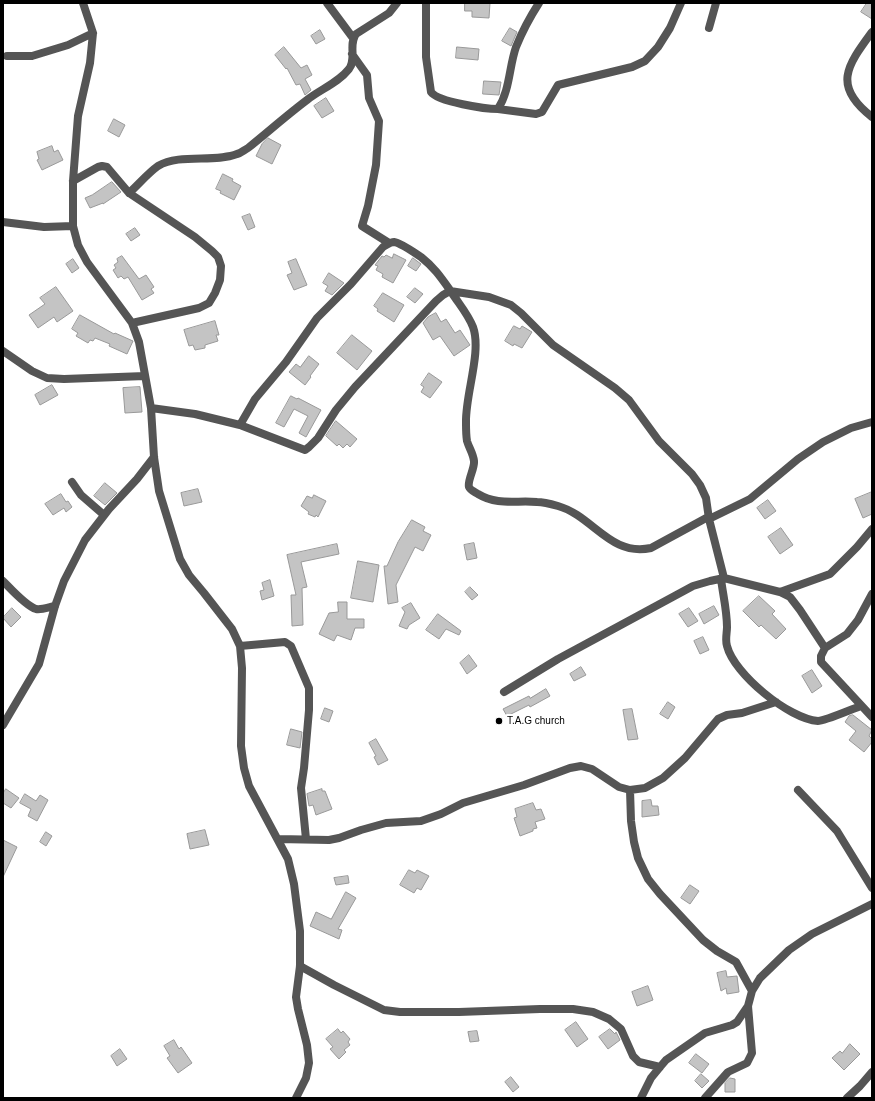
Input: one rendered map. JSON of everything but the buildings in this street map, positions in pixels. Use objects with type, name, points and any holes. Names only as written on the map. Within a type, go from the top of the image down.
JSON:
[{"type":"street","points":[[83,3],[93,33],[90,63],[78,116],[73,181],[73,226],[78,245],[87,262],[132,323],[139,342],[151,408],[154,457],[159,491],[180,559],[189,575],[232,629],[240,646],[242,668],[242,746],[244,768],[249,786],[288,859],[294,884],[300,931],[300,966],[296,997],[307,1045],[309,1063],[306,1078],[296,1098]]},
{"type":"street","points":[[327,3],[353,38]]},
{"type":"street","points":[[129,194],[159,166],[168,162],[226,157],[238,154],[309,99],[336,81],[350,68],[352,63],[353,38],[356,34],[389,13],[397,3]]},
{"type":"street","points":[[426,3],[426,58],[430,88],[434,96],[444,100],[488,109],[536,114],[542,112],[558,85],[632,67],[644,61],[658,47],[670,28],[681,3]]},
{"type":"street","points":[[498,109],[505,95],[516,47],[539,3]]},
{"type":"street","points":[[709,28],[716,3]]},
{"type":"street","points":[[872,32],[857,52],[849,66],[847,82],[850,95],[859,108],[872,117]]},
{"type":"street","points":[[7,56],[32,56],[68,45],[93,33]]},
{"type":"street","points":[[352,54],[367,75],[369,98],[379,121],[376,165],[368,206],[362,226],[389,243]]},
{"type":"street","points":[[73,181],[102,166],[109,169],[129,194],[195,237],[218,257],[221,266],[220,280],[209,303],[199,308],[132,323]]},
{"type":"street","points":[[3,222],[44,227],[73,226]]},
{"type":"street","points":[[240,425],[255,399],[286,362],[316,318],[360,275],[384,247],[389,243],[394,242],[428,263],[440,275],[466,314],[473,328],[475,345],[474,360],[466,421],[467,440],[474,454],[475,466],[469,486],[473,491],[482,496],[498,502],[537,502],[559,506],[578,515],[605,537],[617,544],[640,550],[651,548],[750,499],[798,459],[823,442],[851,428],[872,422]]},
{"type":"street","points":[[151,408],[195,414],[240,425],[305,450],[318,438],[336,410],[355,387],[443,295],[450,291],[489,297],[511,305],[554,345],[615,388],[629,400],[659,441],[692,474],[700,485],[706,498],[722,579],[727,628],[726,644],[731,657],[759,689],[776,702],[796,714],[808,719],[820,721],[861,706]]},
{"type":"street","points":[[3,351],[32,371],[47,378],[64,379],[145,376]]},
{"type":"street","points":[[4,722],[39,664],[55,606],[64,581],[85,540],[104,515],[137,480],[154,457]]},
{"type":"street","points":[[72,482],[81,496],[104,515]]},
{"type":"street","points":[[780,592],[830,574],[872,529]]},
{"type":"street","points":[[504,692],[558,659],[693,586],[722,579],[780,592],[790,598],[800,610],[825,648]]},
{"type":"street","points":[[3,582],[30,606],[36,609],[55,606]]},
{"type":"street","points":[[872,594],[858,620],[847,634],[825,648],[821,656],[821,662],[872,717]]},
{"type":"street","points":[[240,646],[285,642],[291,646],[309,688],[309,710],[301,788],[306,839]]},
{"type":"street","points":[[278,839],[329,840],[386,823],[421,821],[441,814],[462,803],[524,785],[570,768],[581,766],[592,769],[619,787],[630,790],[645,788],[663,778],[686,758],[718,719],[727,715],[742,713],[776,702]]},
{"type":"street","points":[[630,790],[631,821],[634,842],[638,858],[648,879],[703,940],[717,951],[736,962],[752,991]]},
{"type":"street","points":[[798,790],[838,831],[872,888]]},
{"type":"street","points":[[641,1098],[652,1078],[666,1060],[706,1033],[737,1022],[748,1006],[752,991],[760,978],[789,950],[812,934],[872,904]]},
{"type":"street","points":[[300,966],[384,1010],[400,1012],[459,1012],[573,1009],[593,1012],[609,1019],[621,1029],[634,1056],[639,1062],[660,1067]]},
{"type":"street","points":[[705,1098],[728,1072],[747,1063],[750,1058],[752,1053],[748,1006]]},
{"type":"street","points":[[848,1098],[872,1072]]},
{"type":"place","name":"T.A.G church","points":[[499,721]]}]
